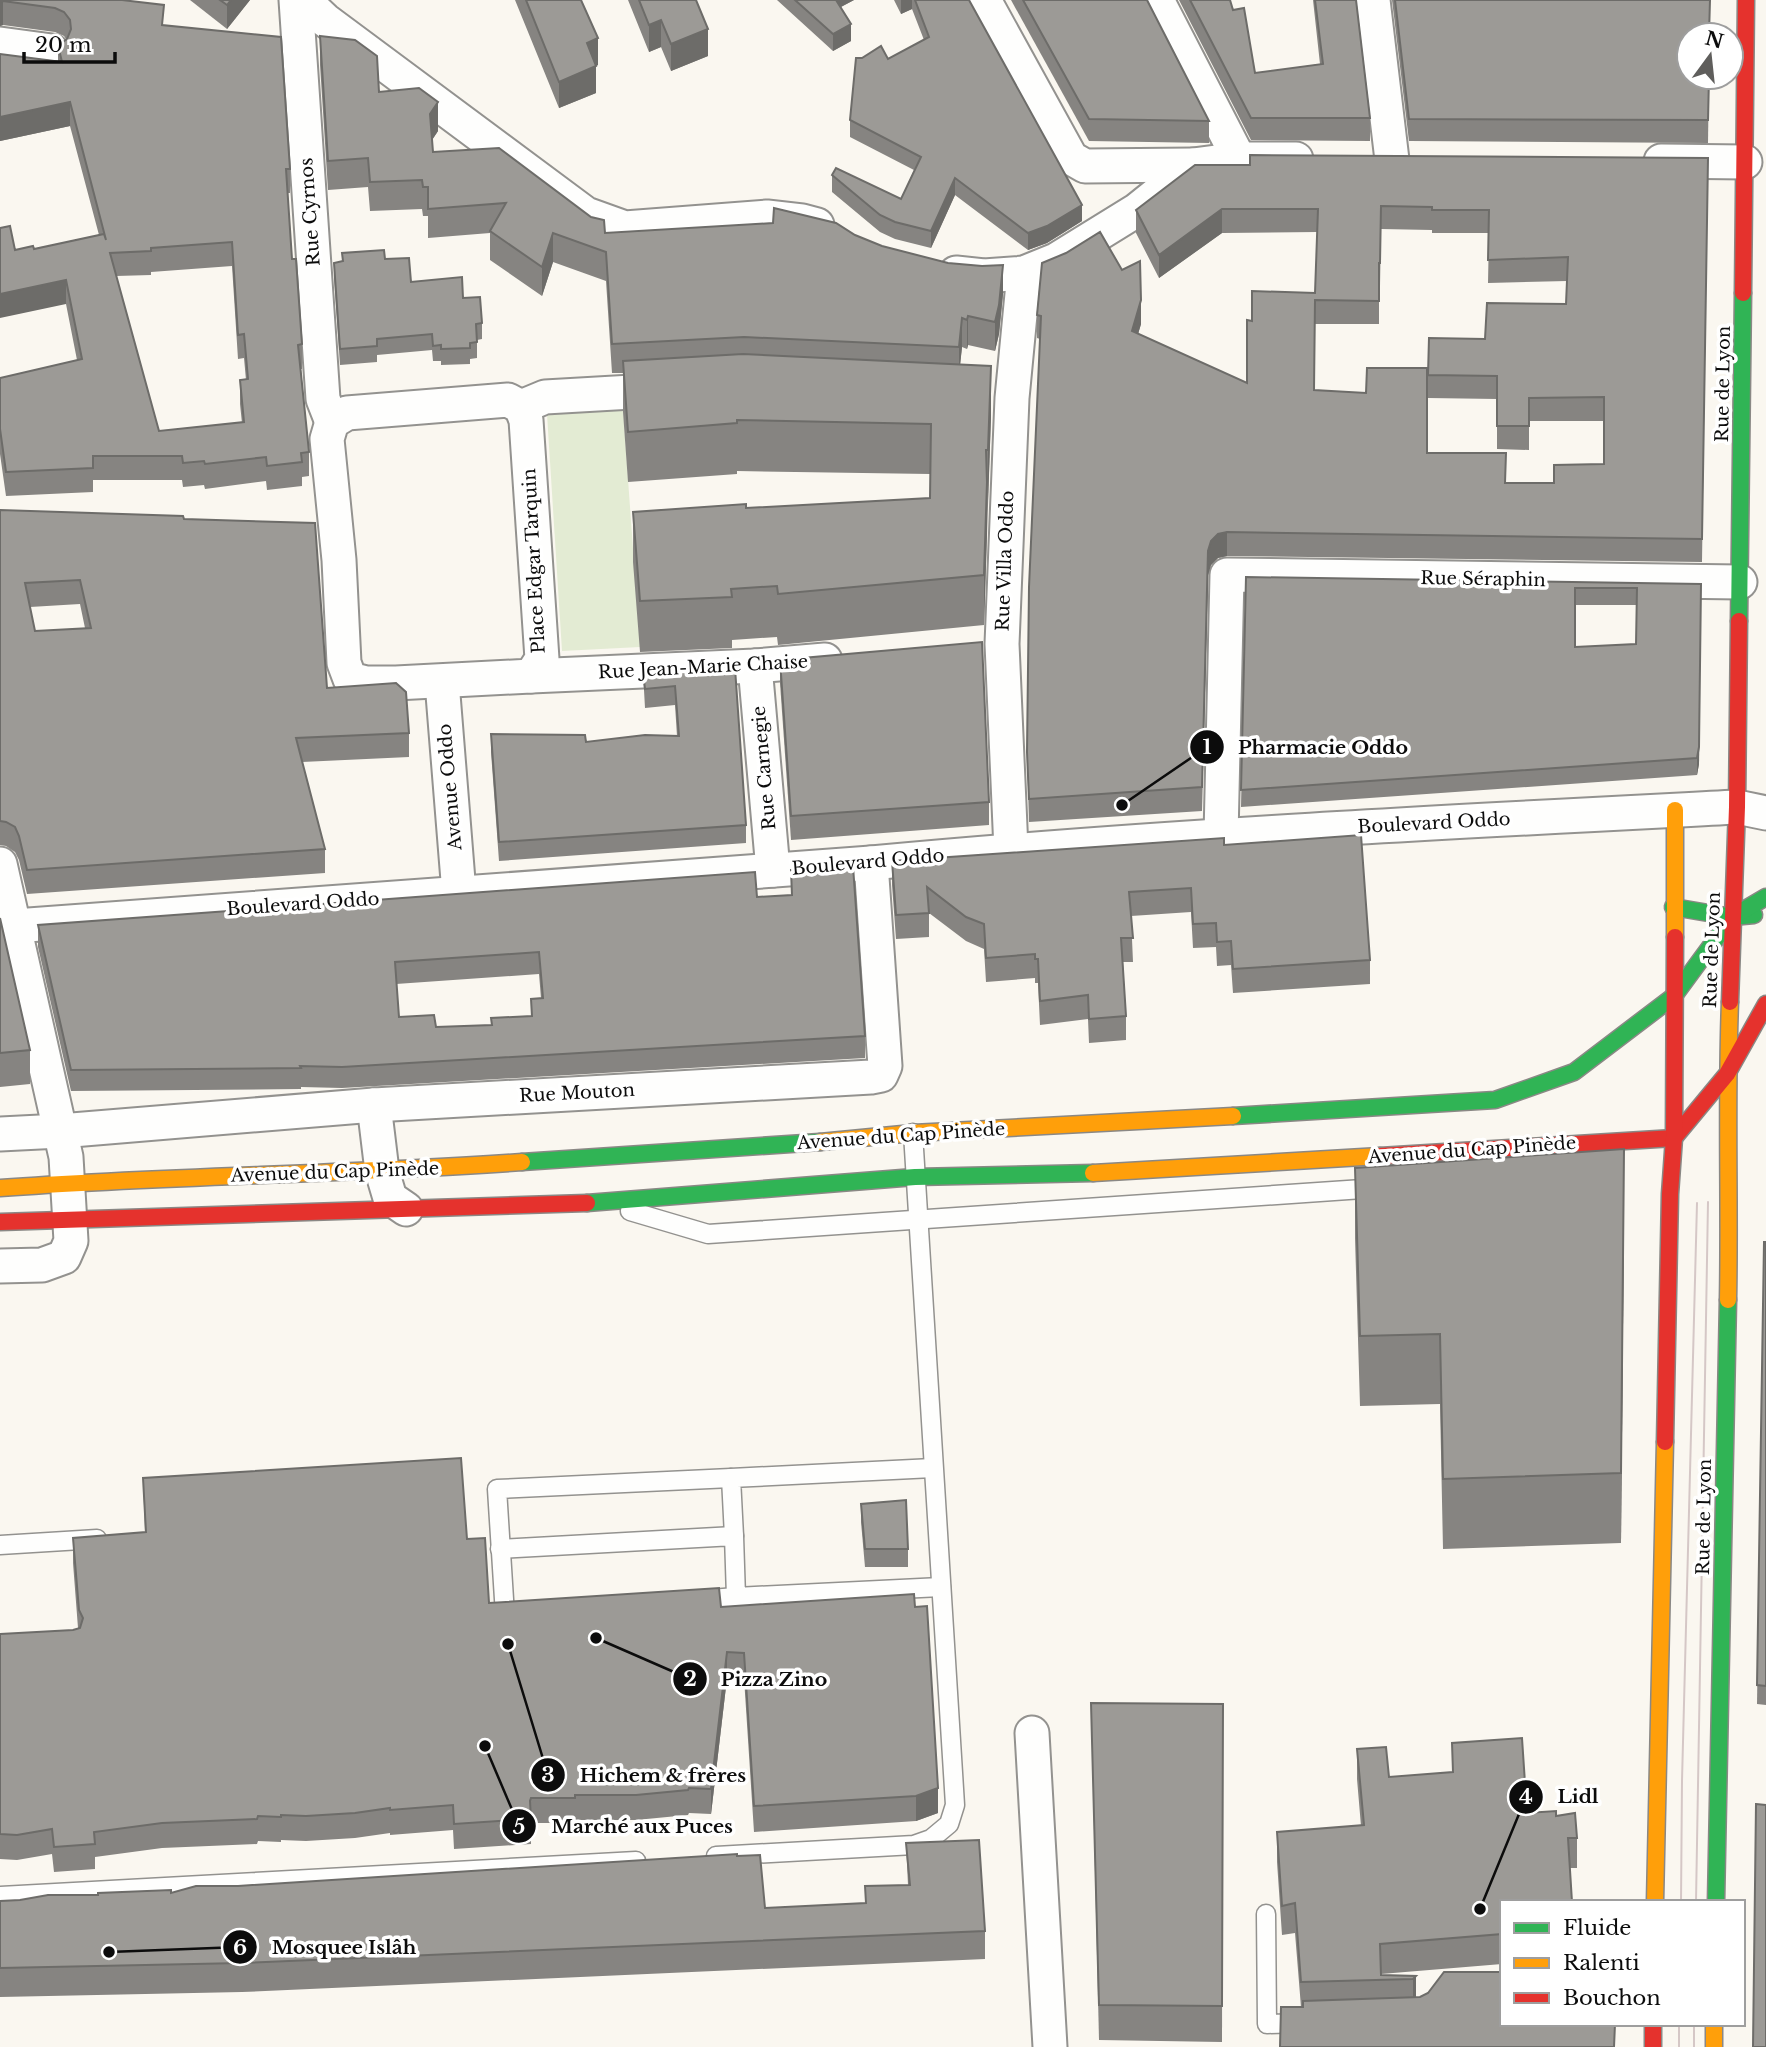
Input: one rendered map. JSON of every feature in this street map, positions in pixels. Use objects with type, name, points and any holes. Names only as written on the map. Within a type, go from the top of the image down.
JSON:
[{"type":"main road","name":"Rue de Lyon","points":[[1716,1900],[1730,1222],[1727,1074],[1732,917],[1751,810],[1740,582],[1745,0]]},
{"type":"main road","name":"Rue de Lyon","points":[[1655,1900],[1669,1222],[1674,1138],[1675,810]]},
{"type":"main road","points":[[1732,917],[1766,897]]},
{"type":"main road","points":[[1673,907],[1732,917],[1766,913]]},
{"type":"main road","name":"Avenue du Cap Pinède","points":[[0,1188],[383,1171],[913,1133],[1112,1124],[1494,1100],[1574,1072],[1674,996],[1732,917]]},
{"type":"main road","points":[[1674,1138],[1727,1074],[1766,1004]]},
{"type":"main road","name":"Avenue du Cap Pinède","points":[[0,1222],[599,1203],[915,1177],[1115,1173],[1674,1138]]},
{"type":"main road","points":[[1653,2026],[1653,2047]]},
{"type":"main road","points":[[1714,2026],[1714,2047]]},
{"type":"street","name":"Rue Cyrnos","points":[[296,0],[323,400],[332,422]]},
{"type":"street","points":[[304,0],[325,20],[586,214],[625,228],[767,217],[802,221],[839,231],[847,236]]},
{"type":"street","points":[[984,0],[1071,158],[1085,166],[1193,165],[1239,159],[1322,159]]},
{"type":"street","points":[[1157,0],[1239,159]]},
{"type":"street","points":[[1373,0],[1392,160]]},
{"type":"street","points":[[0,44],[52,51]]},
{"type":"street","points":[[1626,161],[1745,162]]},
{"type":"street","points":[[927,267],[984,276],[1024,274],[1056,260],[1137,210],[1193,165]]},
{"type":"street","name":"Rue Villa Oddo","points":[[1011,850],[988,645],[1000,397],[1024,274]]},
{"type":"street","points":[[332,422],[347,413],[508,400],[521,407],[545,397],[703,387]]},
{"type":"street","name":"Place Edgar Tarquin","points":[[332,422],[327,439],[320,525],[344,663],[350,679],[366,683],[442,682],[530,676],[542,659],[526,420],[521,407]]},
{"type":"street","name":"Rue Séraphin","points":[[1221,836],[1227,575],[1740,582]]},
{"type":"street","name":"Rue Jean-Marie Chaise","points":[[530,676],[755,666],[856,657]]},
{"type":"street","name":"Rue Carnegie","points":[[755,666],[773,870]]},
{"type":"street","name":"Avenue Oddo","points":[[442,682],[459,893]]},
{"type":"street","name":"Boulevard Oddo","points":[[7,926],[1221,836],[1675,810],[1751,810]]},
{"type":"street","name":"Rue Mouton","points":[[0,1134],[374,1105],[881,1075],[886,1066],[872,863]]},
{"type":"street","points":[[0,864],[7,926],[66,1157],[71,1241],[64,1257],[42,1265],[0,1266]]},
{"type":"street","points":[[374,1105],[383,1171],[390,1198],[406,1209]]},
{"type":"street","points":[[1032,1733],[1050,2047]]},
{"type":"lane","points":[[692,1858],[914,1845],[931,1839],[949,1825],[955,1805],[913,1133]]},
{"type":"lane","points":[[1611,1158],[1674,1138]]},
{"type":"lane","name":"Avenue du Cap Pinède","points":[[599,1203],[708,1234],[1391,1187]]},
{"type":"lane","points":[[532,1612],[505,1615],[497,1489],[933,1468]]},
{"type":"lane","points":[[731,1478],[737,1597]]},
{"type":"lane","points":[[500,1549],[734,1536]]},
{"type":"lane","points":[[0,1545],[118,1537]]},
{"type":"lane","points":[[682,1601],[941,1587]]},
{"type":"lane","points":[[0,1896],[651,1860]]},
{"type":"lane","points":[[1266,1913],[1267,2024],[1322,2022]]},
{"type":"green space","points":[[623,409],[640,647],[562,651],[547,414]]},
{"type":"building","points":[[122,0],[164,5],[162,25],[281,37],[290,169],[286,169],[292,259],[296,259],[302,344],[298,345],[309,452],[301,453],[302,462],[267,466],[266,457],[205,464],[204,461],[183,463],[182,456],[93,456],[93,468],[6,472],[0,429],[0,378],[82,359],[66,280],[0,294],[0,228],[10,226],[15,250],[33,246],[34,249],[104,234],[106,240],[70,102],[0,117],[0,54],[62,62],[58,45],[67,39],[71,29],[70,20],[64,12],[55,8],[0,2]],"holes":[[[232,242],[238,335],[244,334],[248,379],[240,380],[244,422],[159,431],[110,253]]]},
{"type":"building","points":[[526,0],[581,0],[598,38],[587,43],[596,66],[559,82]]},
{"type":"building","points":[[639,0],[696,0],[708,29],[671,44],[661,20],[649,25]]},
{"type":"building","points":[[795,0],[836,0],[851,24],[833,34]]},
{"type":"building","points":[[915,0],[969,0],[1082,205],[1047,226],[1028,233],[955,178],[931,231],[895,222],[880,215],[832,175],[836,168],[901,199],[921,157],[850,120],[856,58],[862,58],[881,46],[888,59],[929,37]]},
{"type":"building","points":[[1023,0],[1147,0],[1209,121],[1089,119]]},
{"type":"building","points":[[1190,0],[1230,0],[1233,10],[1244,8],[1255,73],[1323,64],[1315,0],[1356,0],[1370,118],[1251,118]]},
{"type":"building","points":[[1395,0],[1710,0],[1709,21],[1675,21],[1675,91],[1709,91],[1708,120],[1409,119]]},
{"type":"building","points":[[320,36],[355,40],[377,56],[379,92],[419,88],[438,102],[430,114],[433,152],[499,148],[591,217],[604,220],[605,233],[773,223],[774,208],[836,223],[855,235],[882,246],[948,263],[1003,265],[995,322],[968,316],[967,320],[962,318],[959,347],[744,337],[612,344],[606,252],[553,233],[542,267],[490,231],[506,203],[428,209],[428,187],[423,187],[422,180],[370,182],[368,158],[328,161]]},
{"type":"building","points":[[1250,155],[1708,158],[1702,539],[1218,534],[1211,541],[1208,551],[1202,787],[1029,799],[1029,587],[1041,316],[1037,315],[1042,263],[1066,253],[1100,232],[1122,270],[1140,261],[1141,300],[1132,331],[1247,383],[1247,320],[1252,321],[1252,291],[1315,293],[1318,209],[1222,209],[1159,255],[1136,210],[1195,165],[1250,165]],"holes":[[[1381,206],[1432,207],[1432,210],[1489,210],[1488,260],[1568,257],[1566,304],[1487,303],[1485,339],[1429,338],[1428,375],[1497,376],[1497,426],[1529,426],[1529,398],[1604,397],[1604,464],[1554,465],[1554,483],[1505,483],[1506,453],[1427,453],[1427,368],[1367,368],[1366,393],[1314,390],[1315,300],[1379,301]]]},
{"type":"building","points":[[384,250],[385,259],[409,258],[411,282],[462,277],[463,298],[480,297],[482,323],[476,324],[477,342],[470,343],[470,348],[441,349],[441,345],[433,346],[432,334],[377,339],[377,346],[340,349],[334,263],[343,261],[342,253]]},
{"type":"building","points":[[743,354],[991,366],[986,450],[984,575],[778,594],[777,586],[731,589],[732,597],[640,601],[633,512],[746,504],[746,508],[930,498],[931,424],[737,420],[737,423],[628,432],[623,361]]},
{"type":"building","points":[[0,510],[315,523],[327,688],[396,683],[406,692],[409,733],[296,738],[325,849],[27,870],[15,827],[0,821]],"holes":[[[80,580],[91,628],[35,631],[25,583]]]},
{"type":"building","points":[[1246,577],[1701,584],[1697,758],[1241,790]],"holes":[[[1575,588],[1637,588],[1636,644],[1575,647]]]},
{"type":"building","points":[[982,642],[989,802],[791,816],[780,660]]},
{"type":"building","points":[[735,668],[746,825],[499,842],[491,734],[585,735],[586,742],[645,735],[679,736],[675,686],[645,689],[643,672]]},
{"type":"building","points":[[1361,835],[1370,960],[1233,969],[1231,941],[1217,942],[1216,923],[1193,924],[1191,888],[1129,892],[1133,938],[1121,938],[1126,1016],[1089,1019],[1088,995],[1040,1001],[1038,959],[1035,959],[1035,954],[986,958],[984,924],[966,917],[927,887],[929,913],[896,915],[892,861],[1224,838],[1224,845]]},
{"type":"building","points":[[853,866],[865,1036],[342,1067],[71,1070],[38,925],[755,872],[757,897],[792,895],[791,870]],"holes":[[[539,952],[543,998],[531,999],[532,1016],[491,1018],[492,1025],[436,1027],[434,1015],[399,1017],[395,962]]]},
{"type":"building","points":[[0,918],[30,1050],[0,1053]]},
{"type":"building","points":[[1624,1149],[1621,1473],[1443,1479],[1440,1334],[1360,1336],[1355,1168]]},
{"type":"building","points":[[1766,1242],[1766,1686],[1757,1685]]},
{"type":"building","points":[[461,1458],[467,1539],[485,1538],[489,1603],[719,1588],[721,1607],[914,1594],[915,1607],[927,1606],[938,1788],[916,1796],[754,1806],[744,1653],[727,1652],[711,1789],[689,1788],[636,1795],[531,1798],[531,1819],[454,1824],[453,1805],[162,1823],[94,1832],[95,1844],[54,1847],[52,1829],[17,1835],[0,1834],[0,1634],[80,1628],[83,1618],[79,1610],[73,1538],[146,1532],[143,1478]]},
{"type":"building","points":[[906,1500],[908,1549],[865,1549],[861,1504]]},
{"type":"building","points":[[1091,1703],[1223,1704],[1222,2006],[1099,2005]]},
{"type":"building","points":[[1522,1738],[1527,1813],[1556,1811],[1556,1816],[1575,1813],[1577,1838],[1568,1838],[1572,1900],[1500,1900],[1500,1934],[1380,1944],[1381,1975],[1416,1976],[1413,1979],[1301,1982],[1295,1903],[1282,1906],[1277,1832],[1364,1825],[1357,1749],[1386,1747],[1389,1777],[1453,1772],[1452,1743]]},
{"type":"building","points":[[1756,1804],[1766,1805],[1766,2047],[1753,2047]]},
{"type":"building","points":[[979,1840],[985,1931],[242,1963],[0,1968],[0,1901],[48,1895],[171,1890],[171,1893],[196,1886],[238,1886],[737,1854],[760,1855],[765,1908],[866,1903],[865,1886],[910,1885],[906,1843]]},
{"type":"building","points":[[1444,1972],[1500,1972],[1500,2026],[1615,2026],[1614,2047],[1280,2047],[1281,2007],[1303,2007],[1303,2001],[1420,1997],[1428,1993]]},
{"type":"tram line","points":[[1696,1900],[1708,1202]]},
{"type":"tram line","points":[[1681,1900],[1697,1203]]},
{"type":"tram line","points":[[1679,2026],[1679,2047]]},
{"type":"tram line","points":[[1694,2026],[1694,2047]]},
{"type":"traffic: fast","points":[[1739,621],[1743,293]]},
{"type":"traffic: fast","points":[[1233,1116],[1495,1100],[1574,1072],[1674,996],[1732,917],[1766,897]]},
{"type":"traffic: fast","points":[[1673,907],[1732,917],[1754,915]]},
{"type":"traffic: fast","points":[[522,1162],[820,1142]]},
{"type":"traffic: fast","points":[[587,1203],[915,1177],[1093,1173]]},
{"type":"traffic: fast","points":[[1716,1900],[1728,1300]]},
{"type":"traffic: slow","points":[[1675,810],[1675,937]]},
{"type":"traffic: slow","points":[[1728,1300],[1730,1002]]},
{"type":"traffic: slow","points":[[820,1142],[913,1133],[1233,1116]]},
{"type":"traffic: slow","points":[[1093,1173],[1380,1156]]},
{"type":"traffic: slow","points":[[0,1188],[522,1162]]},
{"type":"traffic: slow","points":[[1655,1900],[1665,1442]]},
{"type":"traffic: slow","points":[[1714,2026],[1714,2047]]},
{"type":"traffic: jam","points":[[1743,293],[1746,0]]},
{"type":"traffic: jam","points":[[1730,1002],[1737,807],[1739,621]]},
{"type":"traffic: jam","points":[[1665,1442],[1670,1194],[1674,1138],[1675,937]]},
{"type":"traffic: jam","points":[[1380,1156],[1674,1138],[1727,1074],[1766,1004]]},
{"type":"traffic: jam","points":[[0,1222],[587,1203]]},
{"type":"traffic: jam","points":[[1653,2026],[1653,2047]]},
{"type":"place","name":"Pharmacie Oddo","points":[[1122,805]]},
{"type":"place","name":"Pizza Zino","points":[[596,1638]]},
{"type":"place","name":"Hichem & frères","points":[[508,1644]]},
{"type":"place","name":"Marché aux Puces","points":[[485,1746]]},
{"type":"place","name":"Lidl","points":[[1480,1909]]},
{"type":"place","name":"Mosquee Islâh","points":[[109,1952]]}]
